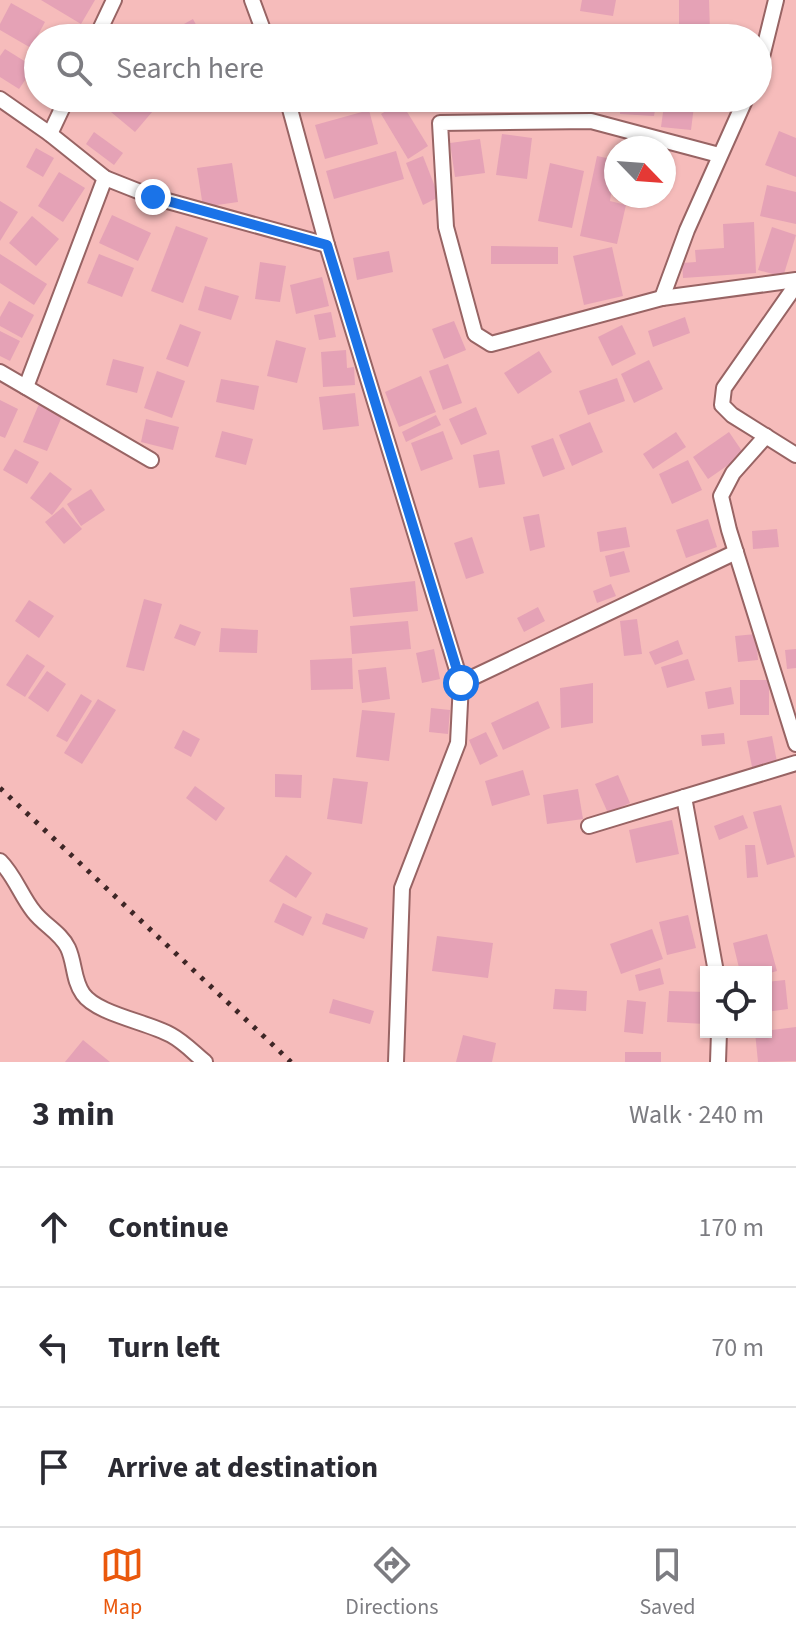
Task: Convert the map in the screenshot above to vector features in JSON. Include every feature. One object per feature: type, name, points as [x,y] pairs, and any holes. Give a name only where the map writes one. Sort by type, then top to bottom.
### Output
[{"type":"street","points":[[103,24],[114,0]]},
{"type":"street","points":[[252,0],[261,24]]},
{"type":"street","points":[[770,24],[776,0]]},
{"type":"street","points":[[0,99],[105,178],[181,206],[327,245]]},
{"type":"street","points":[[50,134],[60,112]]},
{"type":"street","points":[[291,112],[327,245],[461,683],[458,743],[402,888],[396,1062]]},
{"type":"street","points":[[662,298],[687,230],[739,112]]},
{"type":"street","points":[[719,155],[591,121],[440,123],[446,227],[475,334],[491,344],[513,341],[662,298],[796,283]]},
{"type":"street","points":[[26,387],[105,178]]},
{"type":"street","points":[[796,283],[724,388],[722,405],[732,415],[796,455]]},
{"type":"street","points":[[0,372],[151,460]]},
{"type":"street","points":[[766,436],[733,473],[721,496],[796,744]]},
{"type":"street","points":[[461,683],[736,552]]},
{"type":"street","points":[[589,826],[796,763]]},
{"type":"street","points":[[684,797],[715,966]]},
{"type":"street","points":[[0,861],[35,913],[67,944],[74,975],[84,996],[104,1010],[146,1023],[174,1036],[205,1062]]},
{"type":"street","points":[[718,1062],[719,1038]]},
{"type":"building","points":[[41,0],[95,0],[81,24]]},
{"type":"building","points":[[582,0],[616,0],[613,16],[580,11]]},
{"type":"building","points":[[679,0],[709,0],[710,24],[679,24]]},
{"type":"building","points":[[11,3],[45,22],[24,24],[24,44],[0,30]]},
{"type":"building","points":[[5,49],[24,61],[24,82],[19,89],[0,77],[0,56]]},
{"type":"building","points":[[111,112],[152,112],[135,132]]},
{"type":"building","points":[[370,112],[378,144],[325,159],[315,125]]},
{"type":"building","points":[[407,112],[428,146],[408,159],[381,114]]},
{"type":"building","points":[[620,112],[655,112],[654,116]]},
{"type":"building","points":[[663,112],[693,112],[691,130],[661,127]]},
{"type":"building","points":[[779,131],[796,138],[796,177],[765,165]]},
{"type":"building","points":[[94,132],[123,153],[114,165],[86,144]]},
{"type":"building","points":[[502,134],[532,138],[527,179],[496,175]]},
{"type":"building","points":[[480,139],[485,173],[455,177],[450,143]]},
{"type":"building","points":[[36,148],[54,158],[43,177],[26,167]]},
{"type":"building","points":[[396,151],[404,179],[334,199],[326,171]]},
{"type":"building","points":[[423,156],[439,197],[423,205],[406,163]]},
{"type":"building","points":[[597,156],[604,157],[604,208],[625,208],[617,244],[580,236]]},
{"type":"building","points":[[232,163],[238,202],[203,207],[197,168]]},
{"type":"building","points":[[550,163],[584,171],[572,228],[538,221]]},
{"type":"building","points":[[59,172],[85,188],[63,222],[38,206]]},
{"type":"building","points":[[767,185],[796,192],[796,224],[760,216]]},
{"type":"building","points":[[0,201],[18,212],[0,241]]},
{"type":"building","points":[[112,215],[151,233],[138,261],[99,243]]},
{"type":"building","points":[[32,216],[59,239],[36,266],[9,243]]},
{"type":"building","points":[[754,222],[756,273],[683,278],[682,263],[696,262],[695,250],[724,248],[723,224]]},
{"type":"building","points":[[176,226],[208,238],[183,303],[151,291]]},
{"type":"building","points":[[772,227],[796,235],[783,277],[758,270]]},
{"type":"building","points":[[491,246],[558,247],[558,264],[491,264]]},
{"type":"building","points":[[612,247],[623,296],[584,305],[573,256]]},
{"type":"building","points":[[389,251],[393,272],[357,280],[353,258]]},
{"type":"building","points":[[0,254],[47,284],[34,305],[0,283]]},
{"type":"building","points":[[99,254],[134,268],[122,297],[87,283]]},
{"type":"building","points":[[260,262],[286,266],[280,302],[255,299]]},
{"type":"building","points":[[322,277],[329,306],[296,314],[290,285]]},
{"type":"building","points":[[205,286],[239,296],[231,320],[198,310]]},
{"type":"building","points":[[9,301],[34,315],[22,338],[0,326],[0,317]]},
{"type":"building","points":[[331,312],[336,337],[319,340],[314,315]]},
{"type":"building","points":[[685,317],[690,333],[653,347],[648,331]]},
{"type":"building","points":[[454,321],[466,350],[444,359],[432,329]]},
{"type":"building","points":[[180,324],[201,332],[188,367],[166,359]]},
{"type":"building","points":[[622,325],[636,354],[612,366],[598,337]]},
{"type":"building","points":[[0,331],[20,341],[10,361],[0,356]]},
{"type":"building","points":[[276,340],[306,348],[297,383],[267,376]]},
{"type":"building","points":[[346,350],[347,368],[354,367],[355,385],[323,387],[321,352]]},
{"type":"building","points":[[539,351],[552,372],[518,394],[504,373]]},
{"type":"building","points":[[113,359],[144,367],[137,393],[106,385]]},
{"type":"building","points":[[649,360],[663,389],[634,403],[621,374]]},
{"type":"building","points":[[448,364],[462,403],[443,410],[429,371]]},
{"type":"building","points":[[157,371],[185,381],[172,418],[144,408]]},
{"type":"building","points":[[421,376],[436,412],[399,427],[385,392]]},
{"type":"building","points":[[617,378],[625,401],[588,415],[579,391]]},
{"type":"building","points":[[221,379],[259,386],[254,410],[216,402]]},
{"type":"building","points":[[355,393],[359,426],[323,430],[319,397]]},
{"type":"building","points":[[0,400],[18,409],[5,438],[0,436]]},
{"type":"building","points":[[39,404],[63,414],[47,451],[23,442]]},
{"type":"building","points":[[476,407],[487,434],[461,445],[449,419]]},
{"type":"building","points":[[436,415],[441,425],[406,442],[402,432]]},
{"type":"building","points":[[146,419],[179,427],[173,450],[141,442]]},
{"type":"building","points":[[590,422],[603,452],[572,466],[559,435]]},
{"type":"building","points":[[222,431],[253,439],[246,465],[215,457]]},
{"type":"building","points":[[443,431],[453,459],[421,471],[411,443]]},
{"type":"building","points":[[676,432],[686,447],[653,469],[643,454]]},
{"type":"building","points":[[729,432],[744,454],[708,479],[693,457]]},
{"type":"building","points":[[553,438],[565,469],[543,477],[531,446]]},
{"type":"building","points":[[15,449],[39,462],[27,484],[3,470]]},
{"type":"building","points":[[499,450],[505,484],[479,488],[473,455]]},
{"type":"building","points":[[688,460],[702,490],[672,504],[659,474]]},
{"type":"building","points":[[50,472],[72,489],[52,515],[30,498]]},
{"type":"building","points":[[91,489],[105,510],[81,526],[67,504]]},
{"type":"building","points":[[63,507],[82,529],[64,544],[45,522]]},
{"type":"building","points":[[539,514],[545,547],[530,551],[523,517]]},
{"type":"building","points":[[708,519],[717,547],[686,558],[676,530]]},
{"type":"building","points":[[626,527],[630,547],[600,552],[597,532]]},
{"type":"building","points":[[777,529],[779,547],[753,549],[752,531]]},
{"type":"building","points":[[472,537],[484,573],[466,579],[454,543]]},
{"type":"building","points":[[624,551],[630,572],[610,577],[605,556]]},
{"type":"building","points":[[415,581],[418,611],[353,617],[350,588]]},
{"type":"building","points":[[611,584],[616,596],[597,603],[593,591]]},
{"type":"building","points":[[144,599],[162,604],[144,671],[126,667]]},
{"type":"building","points":[[29,600],[54,616],[39,638],[15,621]]},
{"type":"building","points":[[538,607],[545,621],[524,632],[517,618]]},
{"type":"building","points":[[637,619],[642,654],[624,656],[620,621]]},
{"type":"building","points":[[408,621],[411,649],[352,654],[350,626]]},
{"type":"building","points":[[180,624],[201,632],[195,646],[174,638]]},
{"type":"building","points":[[221,628],[258,630],[257,653],[219,652]]},
{"type":"building","points":[[756,634],[758,660],[738,662],[735,636]]},
{"type":"building","points":[[678,640],[683,654],[655,665],[649,652]]},
{"type":"building","points":[[434,649],[440,679],[422,683],[416,653]]},
{"type":"building","points":[[796,649],[796,668],[787,669],[785,650]]},
{"type":"building","points":[[27,654],[45,666],[25,697],[6,685]]},
{"type":"building","points":[[352,658],[353,689],[311,690],[310,660]]},
{"type":"building","points":[[688,659],[695,680],[667,688],[661,667]]},
{"type":"building","points":[[386,667],[390,699],[362,703],[358,670]]},
{"type":"building","points":[[47,671],[66,684],[48,712],[28,698]]},
{"type":"building","points":[[740,680],[769,680],[769,715],[740,715]]},
{"type":"building","points":[[593,683],[593,723],[561,728],[560,688]]},
{"type":"building","points":[[731,687],[734,704],[708,709],[705,692]]},
{"type":"building","points":[[81,694],[92,701],[67,742],[56,736]]},
{"type":"building","points":[[98,699],[116,710],[82,764],[64,753]]},
{"type":"building","points":[[538,701],[550,728],[503,750],[491,723]]},
{"type":"building","points":[[431,708],[450,710],[448,734],[429,732]]},
{"type":"building","points":[[362,710],[395,713],[389,761],[356,757]]},
{"type":"building","points":[[183,730],[200,739],[191,757],[174,748]]},
{"type":"building","points":[[486,732],[498,756],[480,765],[469,740]]},
{"type":"building","points":[[724,733],[725,744],[702,746],[701,735]]},
{"type":"building","points":[[772,736],[777,762],[752,767],[747,741]]},
{"type":"building","points":[[523,770],[530,795],[492,806],[485,781]]},
{"type":"building","points":[[275,774],[302,775],[301,798],[275,797]]},
{"type":"building","points":[[618,775],[630,803],[608,813],[595,784]]},
{"type":"building","points":[[333,778],[368,782],[362,824],[327,819]]},
{"type":"building","points":[[195,786],[225,808],[216,821],[186,798]]},
{"type":"building","points":[[578,789],[583,819],[547,824],[543,795]]},
{"type":"building","points":[[781,805],[795,857],[767,865],[753,812]]},
{"type":"building","points":[[743,815],[748,828],[719,840],[714,826]]},
{"type":"building","points":[[672,820],[679,854],[636,863],[629,830]]},
{"type":"building","points":[[745,845],[755,845],[758,877],[747,878]]},
{"type":"building","points":[[286,855],[312,873],[296,898],[269,881]]},
{"type":"building","points":[[283,903],[312,917],[303,936],[274,922]]},
{"type":"building","points":[[326,913],[368,928],[364,939],[322,924]]},
{"type":"building","points":[[688,915],[696,948],[667,955],[659,922]]},
{"type":"building","points":[[652,929],[663,959],[621,974],[610,944]]},
{"type":"building","points":[[767,934],[777,971],[772,972],[772,966],[739,966],[733,943]]},
{"type":"building","points":[[437,936],[493,943],[488,978],[432,971]]},
{"type":"building","points":[[660,968],[664,984],[639,991],[635,975]]},
{"type":"building","points":[[785,980],[788,1009],[772,1011],[772,981]]},
{"type":"building","points":[[555,989],[587,991],[586,1011],[553,1009]]},
{"type":"building","points":[[669,991],[700,992],[700,1024],[667,1022]]},
{"type":"building","points":[[333,999],[374,1011],[370,1024],[329,1013]]},
{"type":"building","points":[[627,1000],[646,1002],[643,1034],[624,1032]]},
{"type":"building","points":[[796,1027],[796,1061],[758,1062],[756,1038],[772,1038],[772,1030]]},
{"type":"building","points":[[463,1035],[496,1043],[492,1062],[456,1062]]},
{"type":"building","points":[[83,1040],[110,1062],[65,1062]]},
{"type":"building","points":[[625,1052],[661,1052],[661,1062],[625,1062]]},
{"type":"railway","points":[[0,788],[291,1062]]},
{"type":"route","points":[[153,197],[223,219],[327,245],[461,683]]}]
